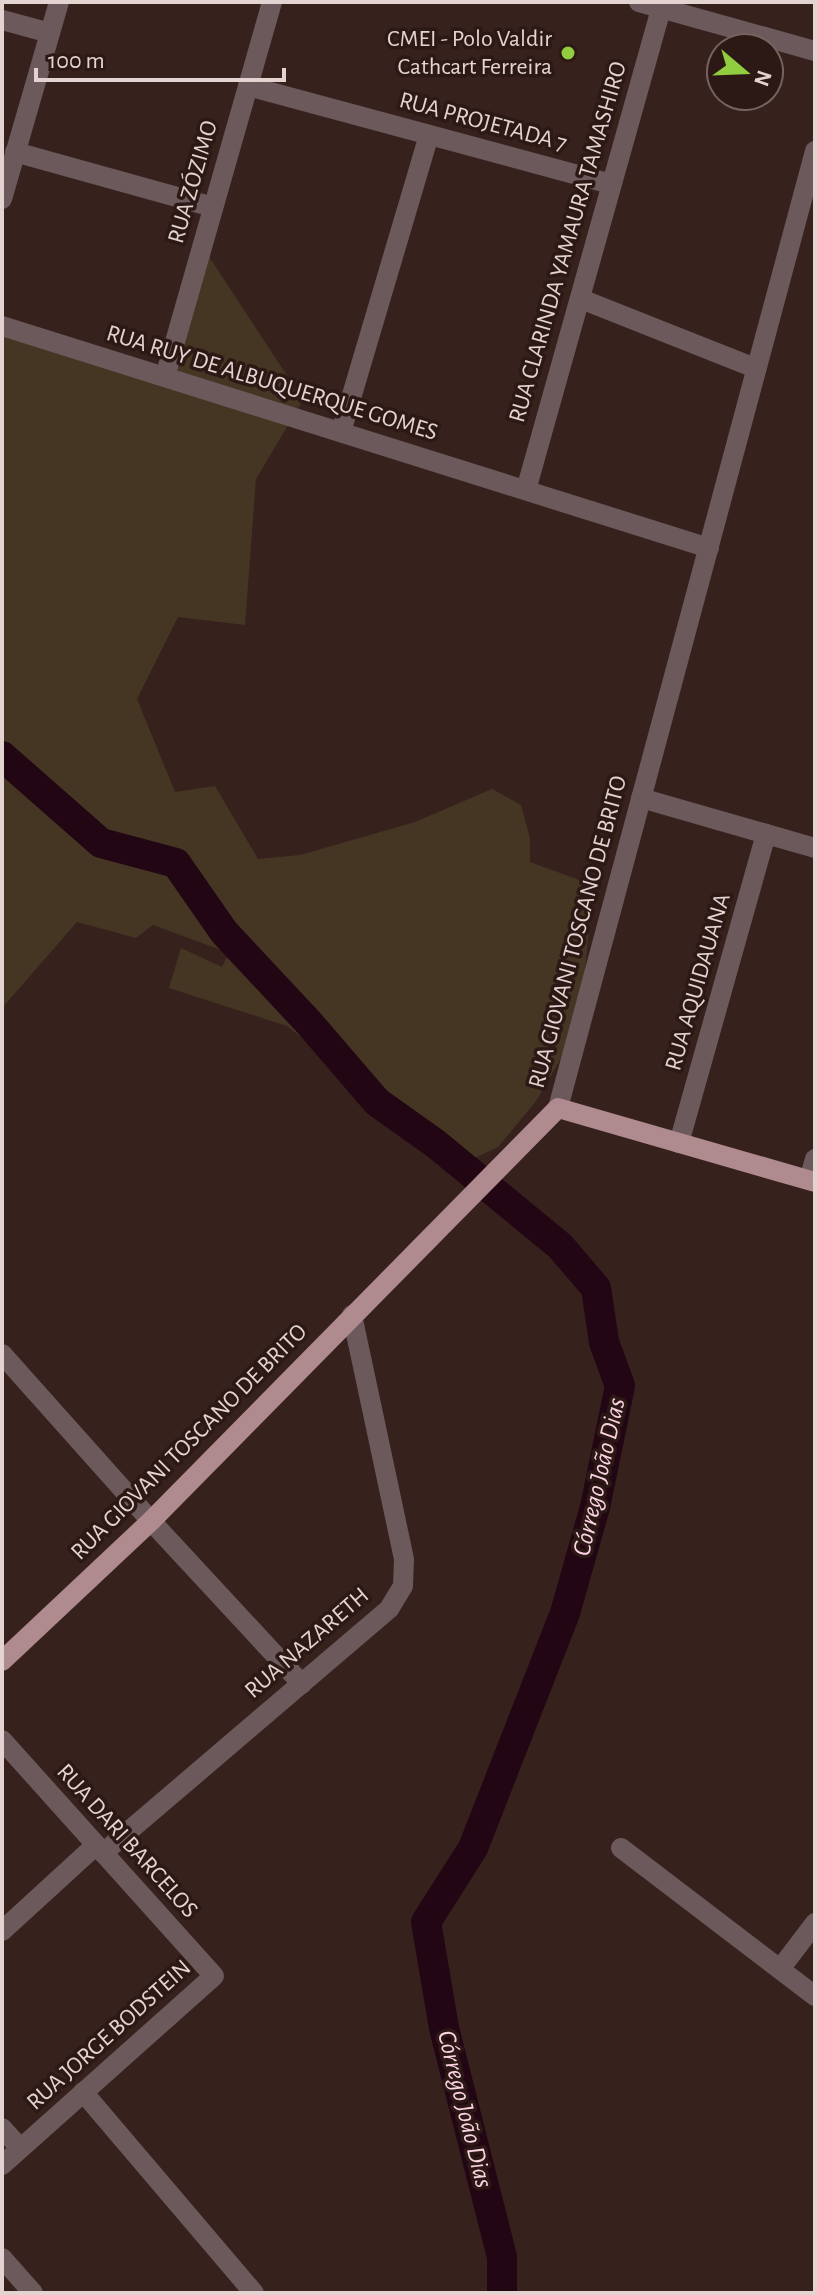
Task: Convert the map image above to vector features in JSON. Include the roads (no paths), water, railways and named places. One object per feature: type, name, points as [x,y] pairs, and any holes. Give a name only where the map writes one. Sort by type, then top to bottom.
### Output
[{"type":"main road","points":[[558,1108],[812,1181]]},
{"type":"main road","name":"RUA GIOVANI TOSCANO DE BRITO","points":[[2,1661],[151,1521],[558,1108]]},
{"type":"street","points":[[2,199],[59,2]]},
{"type":"street","name":"RUA ZÓZIMO","points":[[165,377],[272,2]]},
{"type":"street","points":[[639,2],[815,51]]},
{"type":"street","name":"RUA CLARINDA YAMAURA TAMASHIRO","points":[[526,490],[661,9]]},
{"type":"street","points":[[2,20],[50,33]]},
{"type":"street","name":"RUA PROJETADA 7","points":[[248,86],[611,184]]},
{"type":"street","points":[[341,432],[429,135]]},
{"type":"street","name":"RUA GIOVANI TOSCANO DE BRITO","points":[[558,1108],[815,151]]},
{"type":"street","points":[[15,152],[213,207]]},
{"type":"street","points":[[581,299],[755,368]]},
{"type":"street","name":"RUA RUY DE ALBUQUERQUE GOMES","points":[[2,326],[709,548]]},
{"type":"street","points":[[641,798],[815,848]]},
{"type":"street","name":"RUA AQUIDAUANA","points":[[679,1143],[766,834]]},
{"type":"street","points":[[812,1181],[815,1159]]},
{"type":"street","name":"RUA NAZARETH","points":[[2,1931],[302,1684],[389,1609],[403,1586],[404,1559],[352,1315]]},
{"type":"street","points":[[2,1354],[302,1684]]},
{"type":"street","name":"RUA DARI BARCELOS","points":[[2,1740],[214,1976]]},
{"type":"street","points":[[621,1848],[815,1996]]},
{"type":"street","points":[[780,1969],[815,1923]]},
{"type":"street","name":"RUA JORGE BODSTEIN","points":[[2,2165],[214,1976]]},
{"type":"street","points":[[83,2092],[254,2293]]},
{"type":"street","points":[[2,2128],[20,2148]]},
{"type":"street","points":[[2,2258],[33,2293]]},
{"type":"waterway","name":"Córrego João Dias","points":[[2,756],[101,843],[176,863],[224,932],[377,1102],[436,1144],[560,1246],[596,1288],[604,1342],[620,1386],[595,1507],[565,1613],[473,1848],[426,1922],[444,2028],[502,2257],[502,2293]]},
{"type":"place","name":"CMEI - Polo Valdir Cathcart Ferreira","points":[[568,53]]}]
